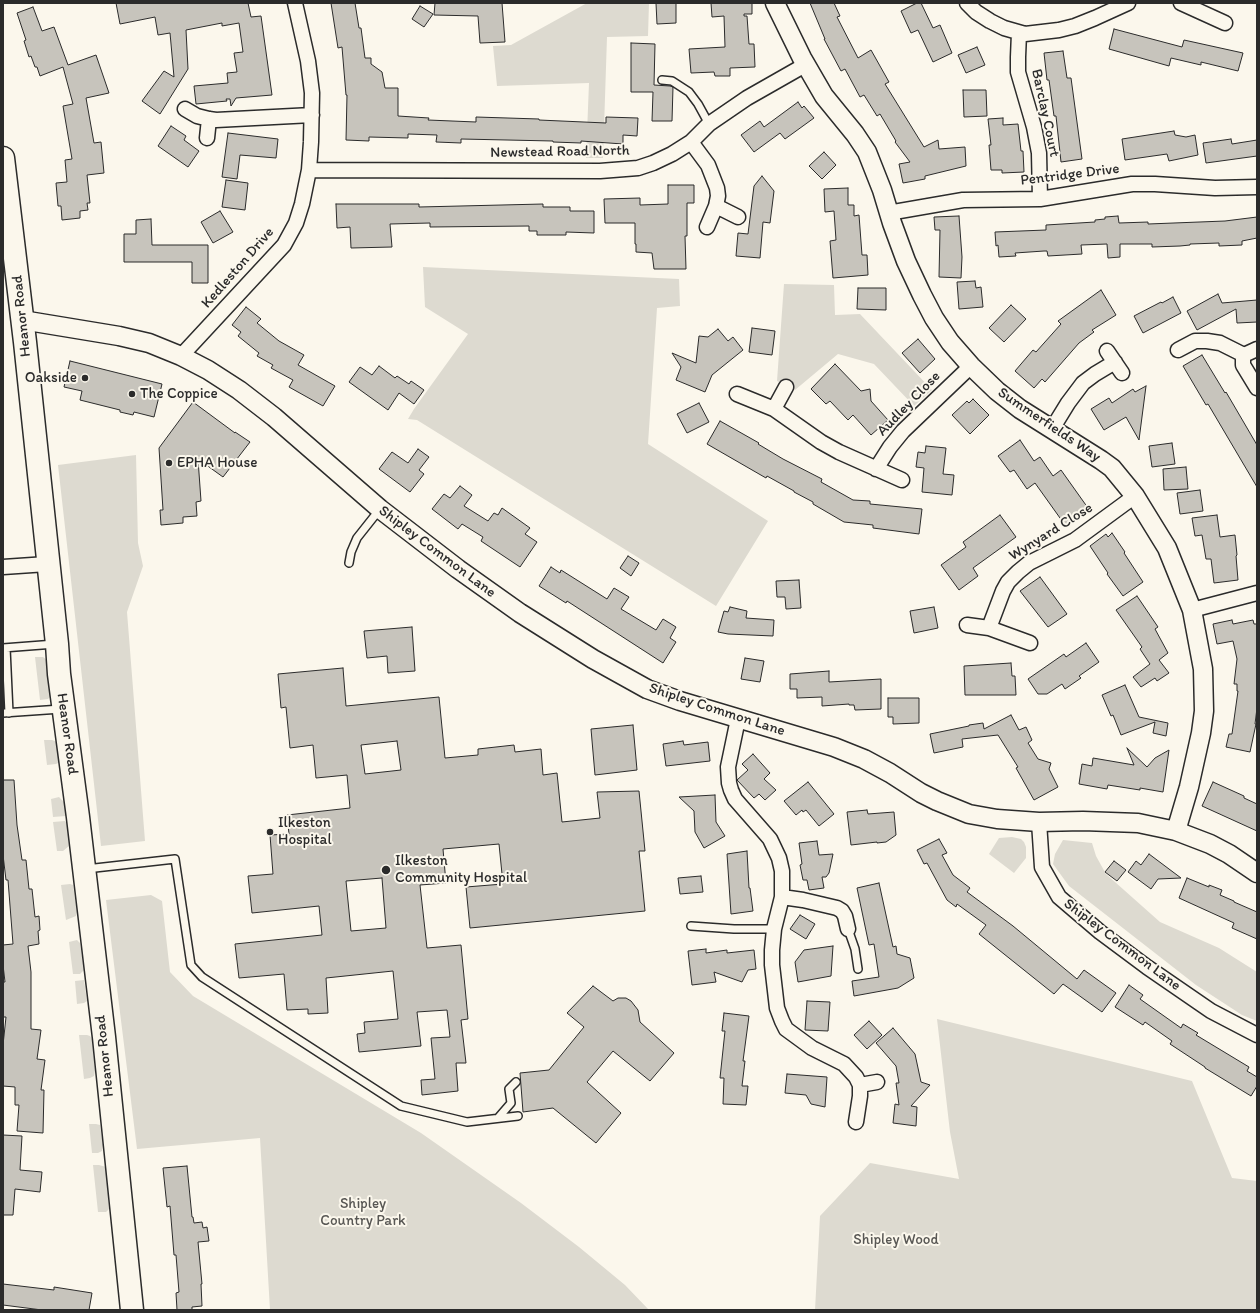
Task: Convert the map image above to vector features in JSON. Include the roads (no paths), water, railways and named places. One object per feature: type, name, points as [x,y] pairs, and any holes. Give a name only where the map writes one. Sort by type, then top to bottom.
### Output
[{"type":"main road","name":"Heanor Road","points":[[3,158],[22,320],[63,709],[78,817],[104,1037],[132,1310]]},
{"type":"street","name":"Kedleston Drive","points":[[181,356],[284,245],[296,223],[302,204],[309,170],[312,115],[308,61],[295,3]]},
{"type":"street","name":"Summerfields Way","points":[[775,3],[805,65],[824,96],[855,134],[867,152],[882,190],[888,212],[906,261],[931,312],[950,342],[971,366],[997,391],[1020,408],[1112,468],[1135,496],[1167,548],[1192,610],[1203,669],[1204,711],[1201,733],[1176,831]]},
{"type":"street","points":[[967,3],[976,12],[1004,28],[1019,32],[1035,33],[1059,30],[1074,26],[1128,3]]},
{"type":"street","points":[[1181,3],[1224,23]]},
{"type":"street","name":"Barclay Court","points":[[1019,32],[1018,72],[1034,127],[1039,153],[1040,200]]},
{"type":"street","name":"Newstead Road North","points":[[309,170],[600,171],[638,168],[672,154],[691,142],[709,124],[747,98],[805,65]]},
{"type":"street","points":[[185,109],[197,116],[209,119],[227,120],[312,115]]},
{"type":"street","points":[[206,138],[209,119]]},
{"type":"street","points":[[691,142],[702,156],[713,177],[718,196],[716,206],[707,227]]},
{"type":"street","name":"Pentridge Drive","points":[[888,212],[962,200],[1040,200],[1132,184],[1215,188],[1257,187]]},
{"type":"street","points":[[716,206],[738,217]]},
{"type":"street","name":"Shipley Common Lane","points":[[22,320],[119,336],[149,343],[181,356],[239,390],[274,417],[380,509],[458,569],[520,613],[593,659],[647,689],[738,719],[834,747],[864,759],[890,773],[926,796],[969,814],[997,819],[1039,822],[1042,868],[1059,897],[1100,932],[1147,967],[1211,1011],[1257,1035]]},
{"type":"street","points":[[1178,350],[1195,342],[1206,341],[1220,343],[1244,355]]},
{"type":"street","points":[[1244,355],[1257,349]]},
{"type":"street","points":[[1244,355],[1243,365],[1257,388]]},
{"type":"street","points":[[1052,429],[1068,403],[1083,383],[1115,362]]},
{"type":"street","name":"Audley Close","points":[[876,469],[890,447],[903,431],[971,366]]},
{"type":"street","points":[[774,409],[786,388]]},
{"type":"street","points":[[737,394],[774,409],[820,442],[902,480]]},
{"type":"street","name":"Wynyard Close","points":[[989,628],[1003,591],[1008,582],[1018,572],[1029,563],[1074,540],[1135,496]]},
{"type":"street","points":[[3,567],[48,564]]},
{"type":"street","points":[[1192,610],[1257,592]]},
{"type":"street","points":[[967,625],[989,628],[1030,643]]},
{"type":"street","points":[[738,719],[728,767],[729,783],[735,799],[764,832],[775,848],[782,871],[782,897],[774,928],[772,965],[777,1008],[786,1029],[812,1048],[844,1064],[856,1077],[860,1085],[856,1122]]},
{"type":"street","points":[[1039,822],[1083,821],[1138,823],[1176,831],[1210,844],[1257,874]]},
{"type":"street","points":[[782,897],[837,908],[842,911],[845,916],[848,929]]},
{"type":"street","points":[[860,1085],[877,1082]]},
{"type":"lane","points":[[662,80],[672,81],[689,92],[698,104],[709,124]]},
{"type":"lane","points":[[349,562],[351,552],[357,538],[380,509]]},
{"type":"lane","points":[[57,644],[5,648],[6,713],[63,709]]},
{"type":"lane","points":[[84,869],[175,859],[192,965],[202,977],[401,1106],[467,1122],[518,1116]]},
{"type":"lane","points":[[691,926],[734,929],[774,928]]},
{"type":"lane","points":[[848,929],[855,949],[858,969]]},
{"type":"lane","points":[[498,1118],[511,1103],[509,1089],[516,1082]]},
{"type":"place","name":"Oakside","points":[[85,378]]},
{"type":"place","name":"The Coppice","points":[[132,394]]},
{"type":"place","name":"EPHA House","points":[[169,463]]},
{"type":"place","name":"Ilkeston Hospital","points":[[270,832]]},
{"type":"place","name":"Ilkeston Community Hospital","points":[[386,870]]},
{"type":"park label","name":"Shipley Country Park","points":[[363,1212]]},
{"type":"park label","name":"Shipley Wood","points":[[896,1240]]}]
